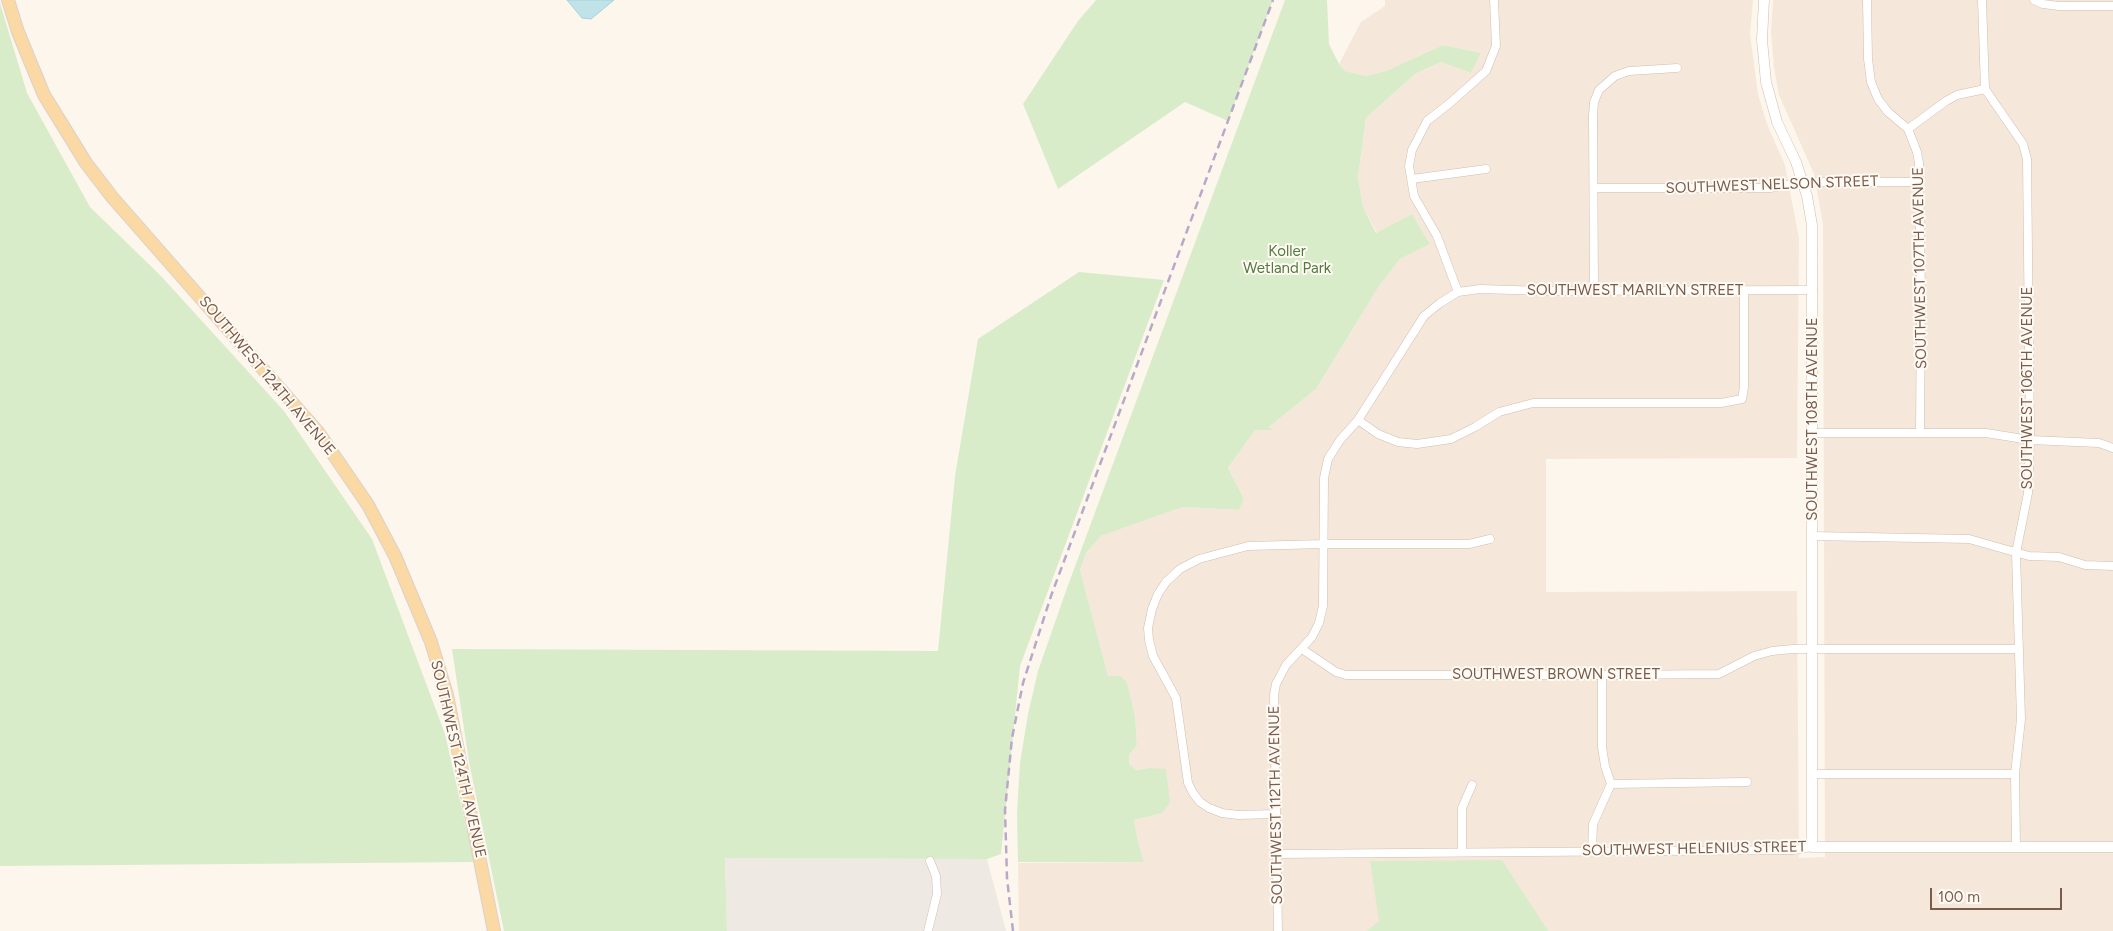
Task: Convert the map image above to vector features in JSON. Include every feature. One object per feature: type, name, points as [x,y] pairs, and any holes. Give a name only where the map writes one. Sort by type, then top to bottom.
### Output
[{"type":"main road","name":"SOUTHWEST 124TH AVENUE","points":[[8,0],[18,32],[44,96],[86,163],[112,197],[318,432],[352,479],[391,547],[412,592],[431,642],[447,695],[494,931]]},
{"type":"street","points":[[1458,292],[1437,236],[1414,196],[1409,166],[1412,150],[1427,121],[1486,71],[1496,46],[1494,0]]},
{"type":"street","name":"SOUTHWEST 108TH AVENUE","points":[[1764,0],[1762,40],[1766,82],[1777,122],[1803,182],[1810,205],[1812,225],[1812,847]]},
{"type":"street","name":"SOUTHWEST 107TH AVENUE","points":[[1867,0],[1868,59],[1871,82],[1878,99],[1888,112],[1908,129],[1917,152],[1920,182],[1922,297],[1920,433]]},
{"type":"street","points":[[1908,129],[1946,101],[1957,96],[1985,89],[1982,0]]},
{"type":"street","points":[[2034,0],[2043,4],[2059,6],[2113,6]]},
{"type":"street","points":[[1594,291],[1594,102],[1599,90],[1610,79],[1629,71],[1677,68]]},
{"type":"street","name":"SOUTHWEST 106TH AVENUE","points":[[1985,89],[2024,144],[2027,159],[2030,440],[2028,493],[2016,553],[2021,719],[2015,774],[2016,846]]},
{"type":"street","points":[[1412,179],[1486,169]]},
{"type":"street","name":"SOUTHWEST NELSON STREET","points":[[1594,188],[1770,188],[1803,182],[1920,182]]},
{"type":"street","name":"SOUTHWEST MARILYN STREET","points":[[1458,292],[1480,289],[1594,291],[1813,290]]},
{"type":"street","points":[[1358,420],[1378,434],[1391,439],[1417,444],[1451,439],[1469,431],[1500,412],[1532,403],[1721,403],[1742,399],[1744,387],[1744,291]]},
{"type":"street","name":"SOUTHWEST 112TH AVENUE","points":[[1278,931],[1279,894],[1275,854],[1274,695],[1276,684],[1286,665],[1302,649],[1315,630],[1324,606],[1324,478],[1328,459],[1340,440],[1358,420],[1424,316],[1440,302],[1458,292]]},
{"type":"street","points":[[1813,433],[1986,433],[2030,440],[2099,443],[2113,448]]},
{"type":"street","points":[[1812,536],[1969,539],[2029,556],[2059,557],[2085,565],[2113,566]]},
{"type":"street","points":[[1275,814],[1238,816],[1222,813],[1209,808],[1193,793],[1188,783],[1184,767],[1176,698],[1153,656],[1148,640],[1148,628],[1154,603],[1166,582],[1180,569],[1199,560],[1248,546],[1469,544],[1490,539]]},
{"type":"street","name":"SOUTHWEST BROWN STREET","points":[[1302,649],[1336,672],[1346,675],[1602,675],[1719,674],[1754,656],[1772,651],[2018,649]]},
{"type":"street","points":[[1592,852],[1593,824],[1611,784],[1605,766],[1602,747],[1602,675]]},
{"type":"street","points":[[1812,774],[2015,774]]},
{"type":"street","points":[[1611,784],[1748,782]]},
{"type":"street","points":[[1462,852],[1462,808],[1472,785]]},
{"type":"street","name":"SOUTHWEST HELENIUS STREET","points":[[1275,854],[1793,850],[1812,847],[2113,847]]},
{"type":"street","points":[[928,931],[937,894],[936,876],[930,861]]},
{"type":"shaded area","points":[[1385,0],[1753,0],[1750,34],[1758,94],[1767,124],[1785,165],[1799,238],[1797,458],[1546,459],[1546,592],[1797,591],[1799,858],[1825,857],[1823,224],[1814,174],[1779,95],[1774,68],[1771,32],[1773,0],[2113,0],[2113,931],[1019,931],[1018,863],[1144,862],[1134,820],[1162,813],[1149,768],[1135,770],[1129,764],[1129,755],[1137,745],[1135,716],[1130,697],[1121,676],[1108,677],[1080,570],[1086,553],[1101,536],[1183,507],[1239,510],[1244,499],[1228,468],[1255,430],[1273,429],[1268,428],[1316,389],[1379,286],[1400,259],[1430,244],[1412,214],[1377,233],[1363,207],[1358,177],[1366,118],[1415,74],[1441,62],[1471,73],[1481,53],[1443,45],[1386,71],[1366,76],[1345,71],[1339,64],[1361,22],[1385,6]]},
{"type":"shaded area","points":[[725,858],[987,859],[1006,931],[727,931]]},
{"type":"green space","points":[[1096,0],[1273,0],[1228,121],[1185,102],[1058,189],[1023,104],[1078,21]]},
{"type":"green space","name":"Koller Wetland Park","points":[[1285,0],[1327,0],[1329,44],[1339,64],[1345,71],[1366,76],[1386,71],[1443,45],[1481,53],[1471,73],[1441,62],[1415,74],[1366,118],[1358,177],[1363,207],[1376,233],[1412,214],[1430,244],[1400,259],[1379,286],[1316,389],[1269,427],[1274,430],[1255,430],[1228,468],[1244,499],[1239,510],[1183,507],[1101,536],[1086,553],[1080,570],[1108,676],[1121,676],[1127,683],[1135,716],[1137,745],[1129,755],[1129,764],[1136,770],[1149,768],[1166,769],[1170,802],[1162,813],[1134,820],[1144,862],[1018,862],[1017,813],[1020,763],[1028,714],[1038,671]]},
{"type":"green space","points":[[0,3],[27,93],[90,207],[160,275],[284,411],[372,539],[445,734],[474,862],[0,866]]},
{"type":"green space","points":[[1079,272],[1164,280],[1020,666],[1001,854],[987,859],[725,858],[727,931],[504,931],[469,762],[452,649],[938,651],[955,476],[978,339]]},
{"type":"green space","points":[[1502,860],[1548,931],[1367,931],[1379,921],[1370,861]]},
{"type":"water","points":[[567,0],[614,0],[591,19],[582,18]]},
{"type":"railway","points":[[1013,931],[1007,878],[1005,810],[1012,738],[1023,683],[1051,596],[1273,0]]}]
